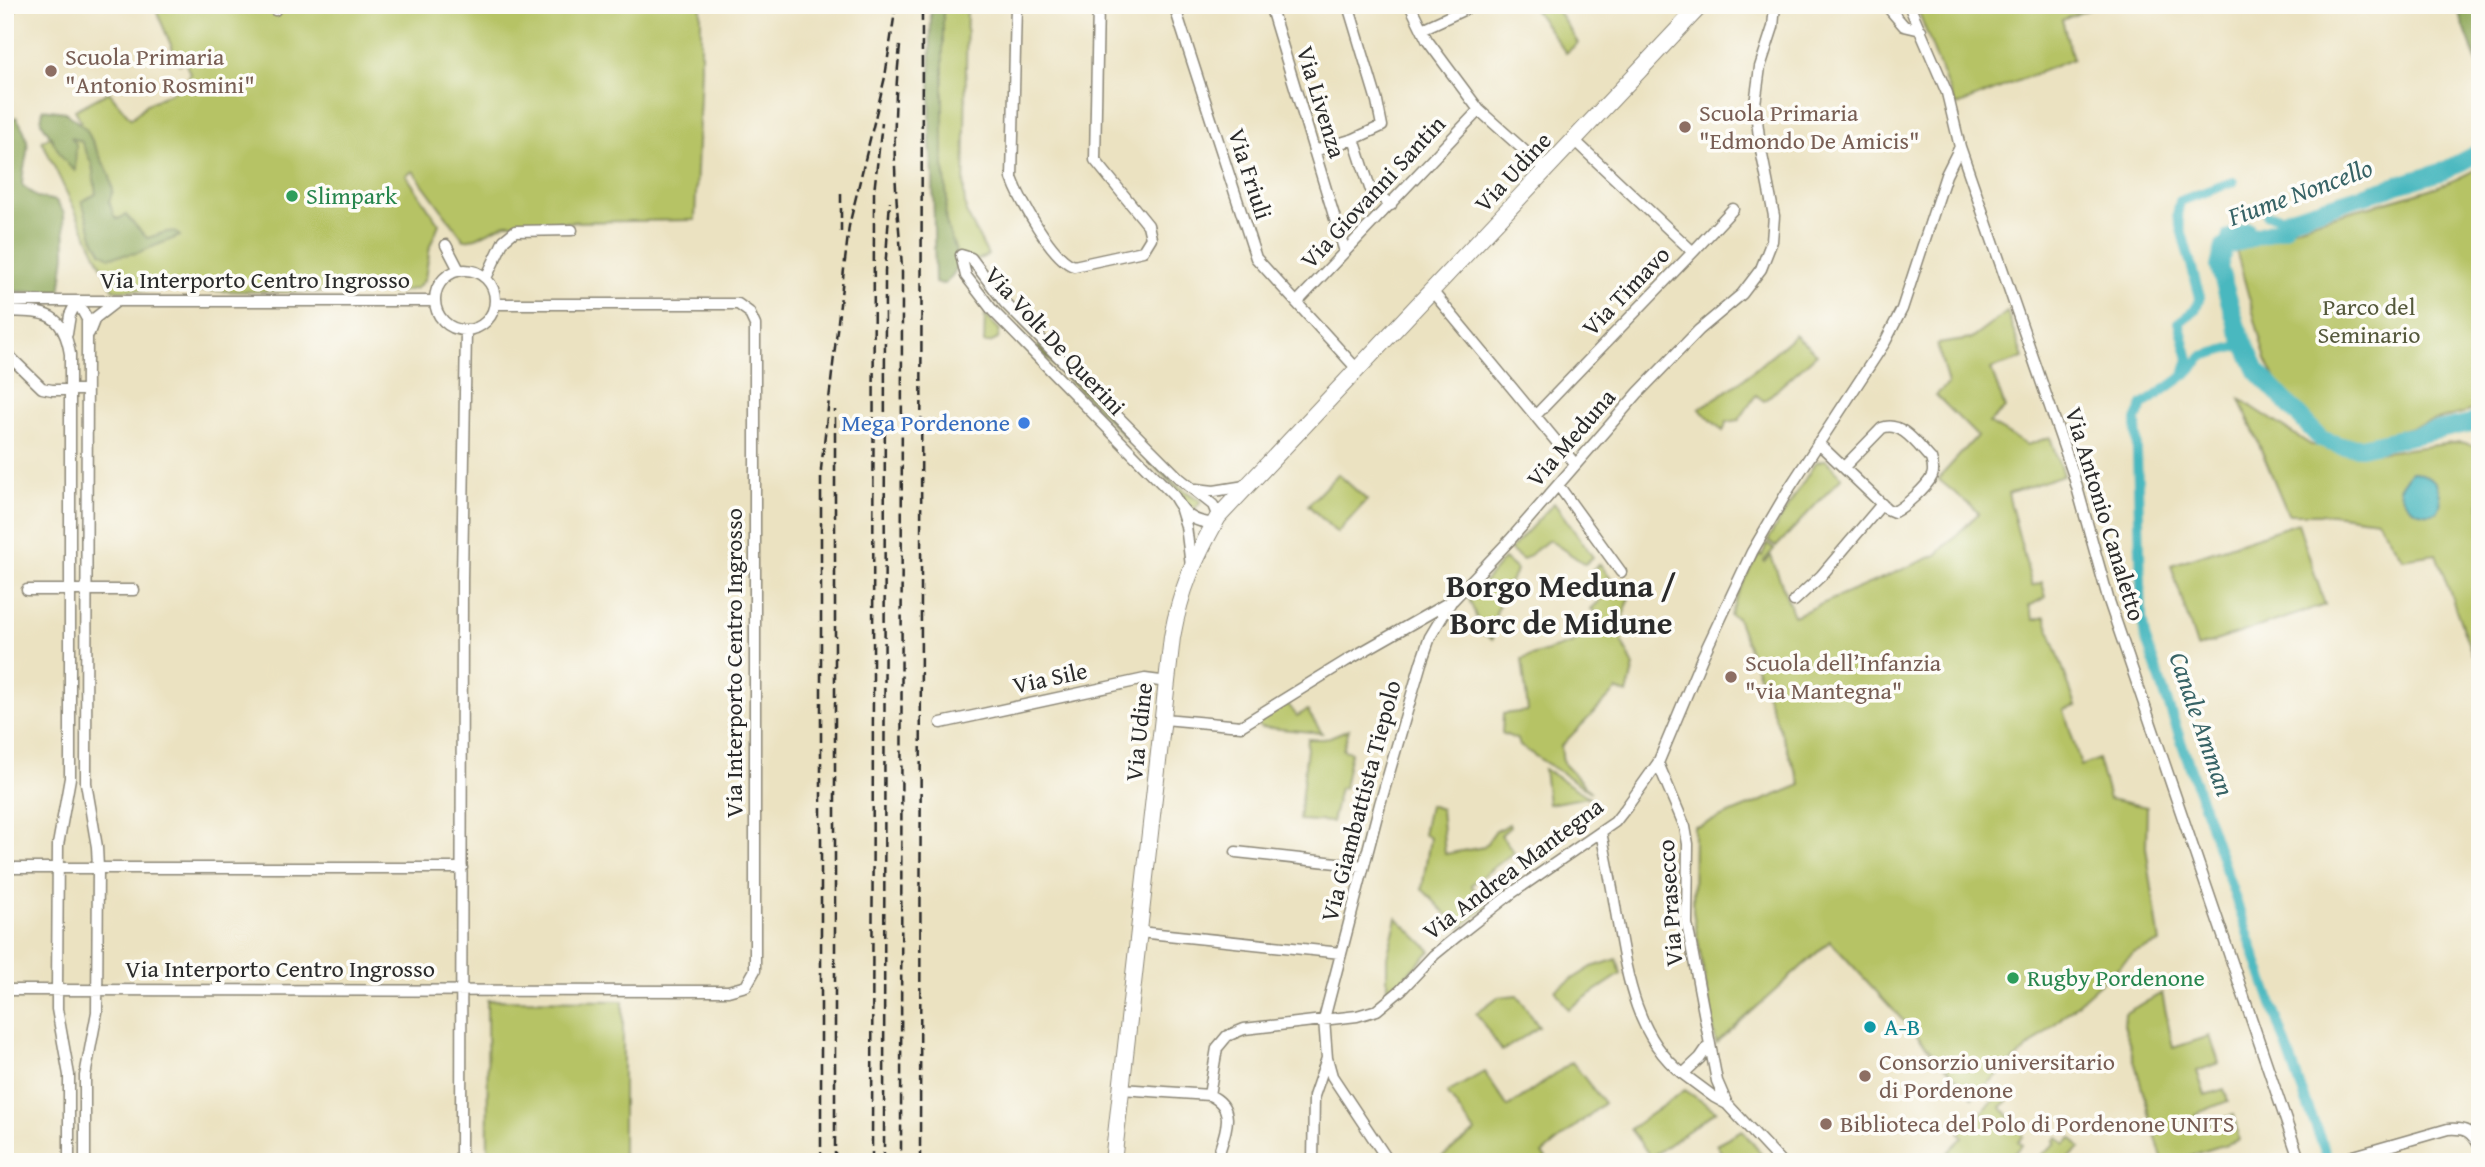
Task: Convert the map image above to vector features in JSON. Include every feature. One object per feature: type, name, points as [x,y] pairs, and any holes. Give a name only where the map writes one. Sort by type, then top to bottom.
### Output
[{"type":"main road","name":"Via Udine","points":[[1113,1162],[1172,637],[1178,603],[1191,566],[1216,520],[1701,5]]},
{"type":"street","points":[[5,9],[15,5]]},
{"type":"street","points":[[1016,5],[1012,178],[1018,196],[1038,228],[1064,261],[1074,267],[1143,251],[1151,238],[1148,225],[1095,160],[1098,5]]},
{"type":"street","name":"Via Friuli","points":[[1174,5],[1256,258],[1357,369]]},
{"type":"street","name":"Via Livenza","points":[[1270,5],[1345,252]]},
{"type":"street","points":[[1314,150],[1354,139],[1382,126],[1348,5]]},
{"type":"street","points":[[1410,5],[1442,62],[1479,110],[1546,170]]},
{"type":"street","points":[[1422,29],[1474,5]]},
{"type":"street","name":"Via Meduna","points":[[1164,719],[1241,726],[1346,661],[1453,600],[1699,330],[1742,294],[1767,257],[1772,241],[1774,216],[1755,104],[1760,67],[1773,27],[1775,5]]},
{"type":"street","points":[[1886,5],[1904,26],[1921,30]]},
{"type":"street","name":"Via Antonio Canaletto","points":[[1909,5],[1947,93],[1961,147],[2073,473],[2108,598],[2296,1159]]},
{"type":"street","name":"Via Giovanni Santin","points":[[1299,303],[1479,110]]},
{"type":"street","points":[[1354,139],[1370,188],[1391,205]]},
{"type":"street","name":"Via Timavo","points":[[1535,416],[1693,252],[1574,140]]},
{"type":"street","name":"Via Andrea Mantegna","points":[[1209,1095],[1217,1048],[1227,1036],[1244,1029],[1357,1016],[1377,1010],[1401,990],[1434,955],[1511,893],[1615,822],[1658,763],[1702,658],[1752,552],[1818,443],[1885,342],[1902,309],[1946,175],[1961,147]]},
{"type":"street","points":[[1693,252],[1733,209]]},
{"type":"street","points":[[486,278],[504,240],[515,231],[572,230]]},
{"type":"street","points":[[446,245],[459,270],[469,270],[486,278],[492,286],[495,304],[492,315],[486,322],[466,331]]},
{"type":"street","name":"Via Volt De Querini","points":[[961,255],[971,258],[1004,303],[1037,337],[1187,486],[1213,505],[1216,520],[1195,520],[1185,514],[1174,496],[993,311],[966,276],[961,255]]},
{"type":"street","name":"Via Interporto Centro Ingrosso","points":[[459,270],[442,281],[434,301],[441,319],[449,326],[466,331],[461,1162]]},
{"type":"street","points":[[1432,291],[1575,464]]},
{"type":"street","name":"Via Interporto Centro Ingrosso","points":[[5,301],[434,301]]},
{"type":"street","points":[[69,1162],[69,1075],[57,1009],[57,868],[58,845],[70,778],[70,354],[67,334],[70,315],[77,301]]},
{"type":"street","name":"Via Interporto Centro Ingrosso","points":[[77,301],[87,319],[86,783],[98,867],[98,990],[97,1012],[85,1076],[85,1162]]},
{"type":"street","points":[[87,339],[95,318],[117,301]]},
{"type":"street","name":"Via Interporto Centro Ingrosso","points":[[5,990],[728,991],[746,986],[755,970],[755,325],[748,312],[738,304],[495,304]]},
{"type":"street","points":[[5,311],[50,315],[67,334]]},
{"type":"street","points":[[1027,346],[1037,337]]},
{"type":"street","points":[[5,352],[42,388],[86,390]]},
{"type":"street","points":[[1818,443],[1882,504],[1894,512],[1903,507],[1932,477],[1933,466],[1931,459],[1894,426],[1882,428],[1844,467]]},
{"type":"street","points":[[1187,486],[1214,491],[1248,485]]},
{"type":"street","points":[[1558,485],[1621,572]]},
{"type":"street","name":"Via Volt De Querini","points":[[1179,504],[1186,527],[1191,566]]},
{"type":"street","points":[[1794,601],[1821,576],[1882,504]]},
{"type":"street","points":[[27,590],[134,590]]},
{"type":"street","name":"Via Giambattista Tiepolo","points":[[1327,1058],[1324,1019],[1364,866],[1421,663],[1430,637],[1453,600]]},
{"type":"street","name":"Via Sile","points":[[941,723],[1145,679],[1168,681]]},
{"type":"street","name":"Via Prasecco","points":[[1658,763],[1685,827],[1688,844],[1687,924],[1709,1045],[1717,1081],[1727,1104]]},
{"type":"street","name":"Via Prasecco","points":[[1601,832],[1628,981],[1652,1038],[1668,1062],[1727,1104],[1781,1162]]},
{"type":"street","points":[[1236,852],[1364,866]]},
{"type":"street","points":[[5,868],[462,868]]},
{"type":"street","points":[[1139,932],[1341,953]]},
{"type":"street","points":[[1683,1074],[1709,1045]]},
{"type":"street","points":[[1313,1162],[1314,1096],[1327,1058]]},
{"type":"street","points":[[1327,1058],[1332,1076],[1389,1162]]},
{"type":"street","points":[[1121,1088],[1209,1095],[1218,1099],[1226,1106],[1227,1119],[1216,1162]]},
{"type":"street","points":[[2335,1161],[2448,1129],[2463,1128],[2473,1133],[2480,1147]]},
{"type":"street","points":[[2296,1159],[2312,1162]]},
{"type":"green space","points":[[154,5],[701,5],[695,220],[506,223],[476,238],[464,240],[413,171],[406,175],[439,224],[430,246],[425,279],[417,288],[396,293],[113,290],[42,141],[81,121],[75,110],[109,92],[131,119],[147,104],[187,85],[190,73],[185,62],[179,64]]},
{"type":"green space","points":[[931,5],[943,5],[945,212],[957,255],[954,273],[945,284],[935,283],[930,144]]},
{"type":"green space","points":[[943,5],[967,5],[964,194],[966,212],[988,255],[956,270],[956,260],[945,219],[947,201],[943,153]]},
{"type":"green space","points":[[1531,5],[1554,5],[1578,43],[1566,53]]},
{"type":"green space","points":[[1916,5],[2099,5],[2062,20],[2073,59],[1955,106]]},
{"type":"green space","points":[[2456,5],[2480,5],[2480,70],[2457,8]]},
{"type":"green space","points":[[43,109],[65,112],[86,129],[110,176],[113,191],[109,201],[114,216],[118,219],[126,215],[147,238],[169,232],[180,236],[137,253],[110,257],[101,252],[93,237],[82,201],[96,194],[92,164],[81,141],[72,138],[76,144],[75,171],[69,166],[41,122]]},
{"type":"green space","points":[[16,117],[27,144],[22,185],[37,197],[56,201],[64,213],[65,255],[60,293],[5,291],[5,123]]},
{"type":"green space","name":"Parco del Seminario","points":[[2480,166],[2480,408],[2365,440],[2346,442],[2328,436],[2307,418],[2277,382],[2266,360],[2236,250],[2239,245],[2430,189]]},
{"type":"green space","points":[[2007,312],[2023,358],[1991,369],[2005,408],[1989,423],[2027,445],[2050,437],[2063,475],[2008,494],[2032,586],[2042,582],[2046,597],[2029,606],[2034,620],[2045,617],[2076,706],[2064,710],[2081,766],[2098,759],[2109,799],[2147,807],[2146,847],[2160,943],[2135,952],[1973,1097],[1830,941],[1716,1044],[1693,911],[1694,826],[1801,785],[1737,618],[1730,615],[1736,599],[1767,543],[1774,549],[1764,561],[1771,556],[1794,616],[1936,555],[1979,513],[1938,479],[1977,436],[1936,395],[1948,384],[1937,344],[1971,339]]},
{"type":"green space","points":[[985,315],[1000,330],[998,339],[990,343],[984,343]]},
{"type":"green space","points":[[1795,335],[1817,354],[1764,401],[1756,395],[1739,420],[1727,422],[1723,431],[1699,409],[1740,382]]},
{"type":"green space","points":[[1039,346],[1176,485],[1201,501],[1191,514],[1172,484],[1037,348]]},
{"type":"green space","points":[[2240,399],[2311,445],[2385,452],[2460,442],[2480,447],[2480,652],[2472,654],[2436,554],[2403,559],[2377,520],[2332,514],[2288,514]]},
{"type":"green space","points":[[1826,460],[1842,477],[1776,547],[1768,540],[1770,536],[1815,463]]},
{"type":"green space","points":[[1338,474],[1367,500],[1337,533],[1308,505]]},
{"type":"green space","points":[[1554,503],[1593,557],[1585,564],[1549,540],[1523,560],[1510,550]]},
{"type":"green space","points":[[2298,523],[2325,605],[2197,647],[2171,565]]},
{"type":"green space","points":[[1504,559],[1517,570],[1499,603],[1493,639],[1483,634],[1469,599]]},
{"type":"green space","points":[[1600,564],[1616,586],[1624,582],[1629,600],[1622,620],[1627,622],[1622,642],[1634,666],[1627,694],[1616,690],[1561,746],[1563,763],[1591,792],[1520,746],[1518,740],[1502,733],[1503,714],[1528,711],[1522,659],[1573,643],[1596,622],[1595,612],[1591,609],[1606,595],[1589,573]]},
{"type":"green space","points":[[1287,703],[1297,716],[1307,710],[1322,733],[1260,727],[1257,724]]},
{"type":"green space","points":[[1349,729],[1343,750],[1351,752],[1344,788],[1340,788],[1332,822],[1299,820],[1308,739],[1325,739]]},
{"type":"green space","points":[[1544,769],[1589,797],[1548,804]]},
{"type":"green space","points":[[1429,805],[1441,809],[1445,854],[1484,847],[1496,830],[1509,824],[1510,827],[1501,835],[1514,852],[1471,885],[1488,906],[1460,928],[1422,889],[1430,838],[1423,834]]},
{"type":"green space","points":[[1397,918],[1431,951],[1387,994],[1387,957]]},
{"type":"green space","points":[[1617,959],[1621,974],[1568,1009],[1555,990],[1592,967]]},
{"type":"green space","points":[[2162,993],[2173,1048],[2210,1036],[2219,1063],[2197,1071],[2205,1095],[2224,1089],[2228,1101],[2195,1114],[2198,1126],[2234,1115],[2239,1140],[2170,1162],[2163,1162],[2124,1025],[2125,1013]]},
{"type":"green space","points":[[1517,995],[1539,1027],[1502,1051],[1476,1013],[1498,997]]},
{"type":"green space","points":[[487,1000],[623,1001],[623,1162],[488,1162]]},
{"type":"green space","points":[[1572,1062],[1604,1103],[1542,1154],[1550,1162],[1445,1162],[1442,1157],[1475,1132],[1447,1093],[1484,1072],[1508,1107]]},
{"type":"green space","points":[[1685,1090],[1716,1111],[1651,1157],[1630,1129]]},
{"type":"green space","points":[[1999,1096],[2008,1101],[2001,1107],[2022,1131],[2023,1137],[2018,1141],[2022,1145],[2006,1162],[1957,1162],[1948,1152],[1963,1137],[1959,1132]]},
{"type":"green space","points":[[1742,1130],[1768,1162],[1727,1162],[1716,1144]]},
{"type":"green space","points":[[2058,1137],[2065,1144],[2072,1138],[2080,1148],[2065,1162],[2025,1162],[2031,1156],[2035,1160],[2056,1143],[2054,1141]]},
{"type":"water","points":[[2411,471],[2427,476],[2437,485],[2441,503],[2437,512],[2423,513],[2412,509],[2404,500],[2399,488]]},
{"type":"waterway","name":"Fiume Noncello","points":[[2480,152],[2444,171],[2290,218],[2283,228],[2224,247],[2219,267],[2237,327],[2257,371],[2321,439],[2341,446],[2361,447],[2480,421]]},
{"type":"waterway","points":[[2185,372],[2189,359],[2179,322],[2195,310],[2200,297],[2177,215],[2180,201],[2233,182]]},
{"type":"waterway","points":[[2267,215],[2290,218]]},
{"type":"waterway","points":[[2224,247],[2227,235],[2249,227]]},
{"type":"waterway","name":"Canale Amman","points":[[2245,344],[2203,356],[2185,375],[2143,405],[2136,420],[2142,618],[2145,637],[2329,1162]]},
{"type":"railway","points":[[821,1162],[821,469],[849,226],[885,77],[896,5]]},
{"type":"railway","points":[[920,1162],[922,5]]},
{"type":"railway","points":[[900,46],[895,170],[902,271],[901,1162]]},
{"type":"railway","points":[[872,1162],[874,192],[882,123]]},
{"type":"railway","points":[[841,193],[841,232]]},
{"type":"railway","points":[[884,1162],[885,271],[890,201]]},
{"type":"railway","points":[[835,410],[835,1162]]},
{"type":"place","name":"Scuola Primaria \"Antonio Rosmini\"","points":[[51,71]]},
{"type":"place","name":"Scuola Primaria \"Edmondo De Amicis\"","points":[[1685,127]]},
{"type":"place","name":"Slimpark","points":[[292,196]]},
{"type":"place","name":"Mega Pordenone","points":[[1024,423]]},
{"type":"place","name":"Scuola dell’Infanzia \"via Mantegna\"","points":[[1731,677]]},
{"type":"place","name":"Rugby Pordenone","points":[[2013,978]]},
{"type":"place","name":"A-B","points":[[1870,1027]]},
{"type":"place","name":"Consorzio universitario di Pordenone","points":[[1865,1076]]},
{"type":"place","name":"Biblioteca del Polo di Pordenone UNITS","points":[[1826,1124]]},
{"type":"district","name":"Borgo Meduna / Borc de Midune","points":[[1561,604]]}]
